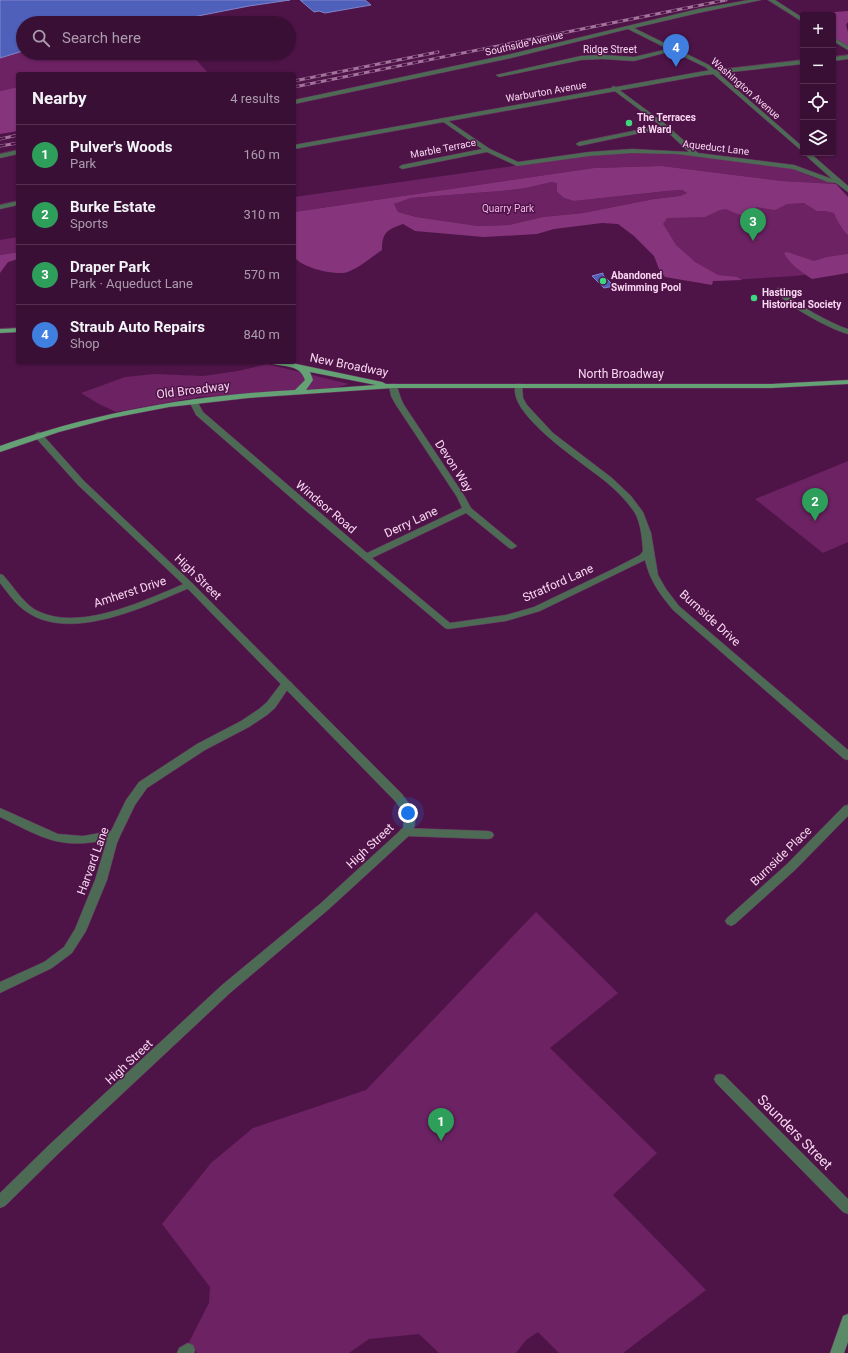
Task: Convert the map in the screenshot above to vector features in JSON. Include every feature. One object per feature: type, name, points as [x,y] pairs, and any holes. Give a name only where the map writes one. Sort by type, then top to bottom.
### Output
[{"type":"main road","points":[[0,331],[16,330]]},
{"type":"main road","name":"New Broadway","points":[[284,364],[394,386]]},
{"type":"main road","points":[[297,393],[309,380],[306,371],[301,368]]},
{"type":"main road","name":"North Broadway","points":[[394,386],[771,386],[814,385],[848,382]]},
{"type":"main road","name":"Old Broadway","points":[[0,449],[38,435],[106,416],[150,407],[229,397],[357,390],[394,386]]},
{"type":"main road","points":[[838,1353],[848,1321]]},
{"type":"street","name":"Southside Avenue","points":[[296,102],[482,63],[698,11],[758,0]]},
{"type":"street","points":[[771,0],[800,18]]},
{"type":"street","name":"Washington Avenue","points":[[628,27],[715,71],[800,147]]},
{"type":"street","points":[[836,41],[848,48]]},
{"type":"street","name":"Ridge Street","points":[[499,75],[581,58],[595,57],[634,59],[674,49]]},
{"type":"street","points":[[836,59],[848,57]]},
{"type":"street","name":"Warburton Avenue","points":[[296,147],[614,88],[715,71],[800,62]]},
{"type":"street","points":[[614,88],[662,124],[696,155]]},
{"type":"street","points":[[444,120],[488,150]]},
{"type":"street","points":[[589,154],[579,144],[648,130]]},
{"type":"street","name":"Aqueduct Lane","points":[[488,150],[517,164],[589,154],[653,150],[677,152],[794,167],[830,181],[838,182]]},
{"type":"street","name":"Marble Terrace","points":[[402,167],[488,150]]},
{"type":"street","points":[[0,156],[16,152]]},
{"type":"street","points":[[809,156],[848,190]]},
{"type":"street","points":[[0,207],[16,203]]},
{"type":"street","points":[[781,290],[780,292],[785,299],[826,324],[848,332]]},
{"type":"street","name":"Devon Way","points":[[394,386],[395,396],[461,497],[467,509],[512,546]]},
{"type":"street","name":"Burnside Drive","points":[[519,386],[519,398],[523,406],[550,435],[609,480],[640,514],[646,533],[653,575],[662,591],[676,608],[848,756]]},
{"type":"street","name":"Windsor Road","points":[[193,401],[199,413],[448,626]]},
{"type":"street","name":"High Street","points":[[0,1202],[54,1149],[226,989],[326,906],[408,830],[410,819],[408,811],[398,797],[189,585],[81,483],[38,435]]},
{"type":"street","name":"Derry Lane","points":[[366,557],[467,509]]},
{"type":"street","name":"Stratford Lane","points":[[448,626],[506,618],[537,609],[616,571],[643,557],[648,552]]},
{"type":"street","name":"Amherst Drive","points":[[0,577],[30,610],[42,616],[75,621],[94,618],[135,606],[189,585]]},
{"type":"street","name":"Harvard Lane","points":[[0,988],[48,965],[68,950],[80,930],[101,880],[115,834],[130,803],[143,785],[201,747],[245,724],[263,712],[271,705],[287,683]]},
{"type":"street","name":"Burnside Place","points":[[731,921],[791,868],[848,809]]},
{"type":"street","points":[[0,812],[43,833],[64,840],[78,840],[115,834]]},
{"type":"street","points":[[405,832],[488,835]]},
{"type":"street","name":"Saunders Street","points":[[720,1079],[848,1208]]},
{"type":"green space","points":[[16,53],[16,60],[196,60],[207,72],[16,72],[16,87],[0,91],[0,58]]},
{"type":"green space","points":[[652,152],[671,153],[791,168],[817,179],[836,184],[782,181],[662,166],[594,168],[296,212],[296,197],[591,155]]},
{"type":"green space","name":"Quarry Park","points":[[557,182],[557,192],[564,198],[574,201],[667,191],[682,190],[687,193],[680,196],[654,199],[583,213],[543,217],[509,225],[478,226],[416,217],[398,212],[394,204],[411,198],[501,191],[526,188]]},
{"type":"green space","points":[[681,201],[848,204],[848,269],[795,276],[713,281],[648,229]]},
{"type":"green space","points":[[16,237],[16,252],[0,255],[0,240]]},
{"type":"green space","points":[[267,364],[349,384],[335,388],[198,397],[116,412],[81,393],[125,377],[154,374],[203,376],[238,371]]},
{"type":"green space","points":[[848,461],[848,542],[823,553],[755,499]]},
{"type":"green space","points":[[536,912],[618,993],[550,1048],[657,1153],[613,1195],[706,1290],[623,1353],[559,1353],[538,1332],[526,1340],[516,1353],[439,1353],[419,1334],[369,1339],[349,1353],[197,1353],[189,1342],[209,1303],[210,1287],[162,1224],[211,1163],[253,1128],[366,1090]]},
{"type":"shaded area","points":[[848,11],[848,22],[846,25],[848,32],[848,46],[836,39],[836,12],[834,12]]},
{"type":"shaded area","points":[[16,87],[16,131],[0,134],[0,91]]},
{"type":"shaded area","points":[[662,166],[782,181],[836,184],[848,197],[848,235],[840,225],[834,213],[817,211],[804,203],[787,204],[775,210],[756,207],[755,213],[751,215],[740,215],[726,209],[720,210],[705,217],[667,218],[663,224],[676,245],[695,262],[718,275],[737,277],[742,280],[713,281],[712,285],[665,277],[659,269],[654,256],[634,236],[618,224],[602,223],[554,229],[537,234],[484,237],[415,231],[403,224],[386,232],[383,239],[382,250],[353,270],[338,273],[317,270],[296,259],[296,212],[594,168]],"holes":[[[552,182],[557,183],[557,192],[564,198],[574,201],[667,191],[682,190],[687,193],[680,196],[654,199],[583,213],[543,217],[509,225],[478,226],[416,217],[398,212],[394,204],[411,198],[501,191],[526,188]]]},
{"type":"shaded area","points":[[16,252],[16,260],[8,262],[0,273],[0,255]]},
{"type":"shaded area","points":[[787,252],[814,261],[827,257],[848,254],[848,273],[812,279],[789,261],[784,253]]},
{"type":"water","points":[[0,0],[290,0],[198,16],[16,16],[16,53],[0,58]]},
{"type":"water","points":[[300,0],[365,0],[371,5],[325,13],[319,11],[314,12]]},
{"type":"water","name":"Abandoned Swimming Pool","points":[[603,273],[603,275],[614,286],[604,288],[592,276]]},
{"type":"railway","points":[[296,87],[726,0]]},
{"type":"railway","points":[[296,81],[438,52]]},
{"type":"railway","points":[[0,139],[16,135]]},
{"type":"railway","points":[[0,146],[16,143]]},
{"type":"place","name":"Straub Auto Repairs","points":[[676,67]]},
{"type":"place","name":"The Terraces at Ward","points":[[629,123]]},
{"type":"place","name":"Draper Park","points":[[753,241]]},
{"type":"place","name":"Abandoned Swimming Pool","points":[[603,281]]},
{"type":"place","name":"Hastings Historical Society","points":[[754,298]]},
{"type":"place","name":"Burke Estate","points":[[815,521]]},
{"type":"place","name":"Pulver's Woods","points":[[441,1141]]}]
